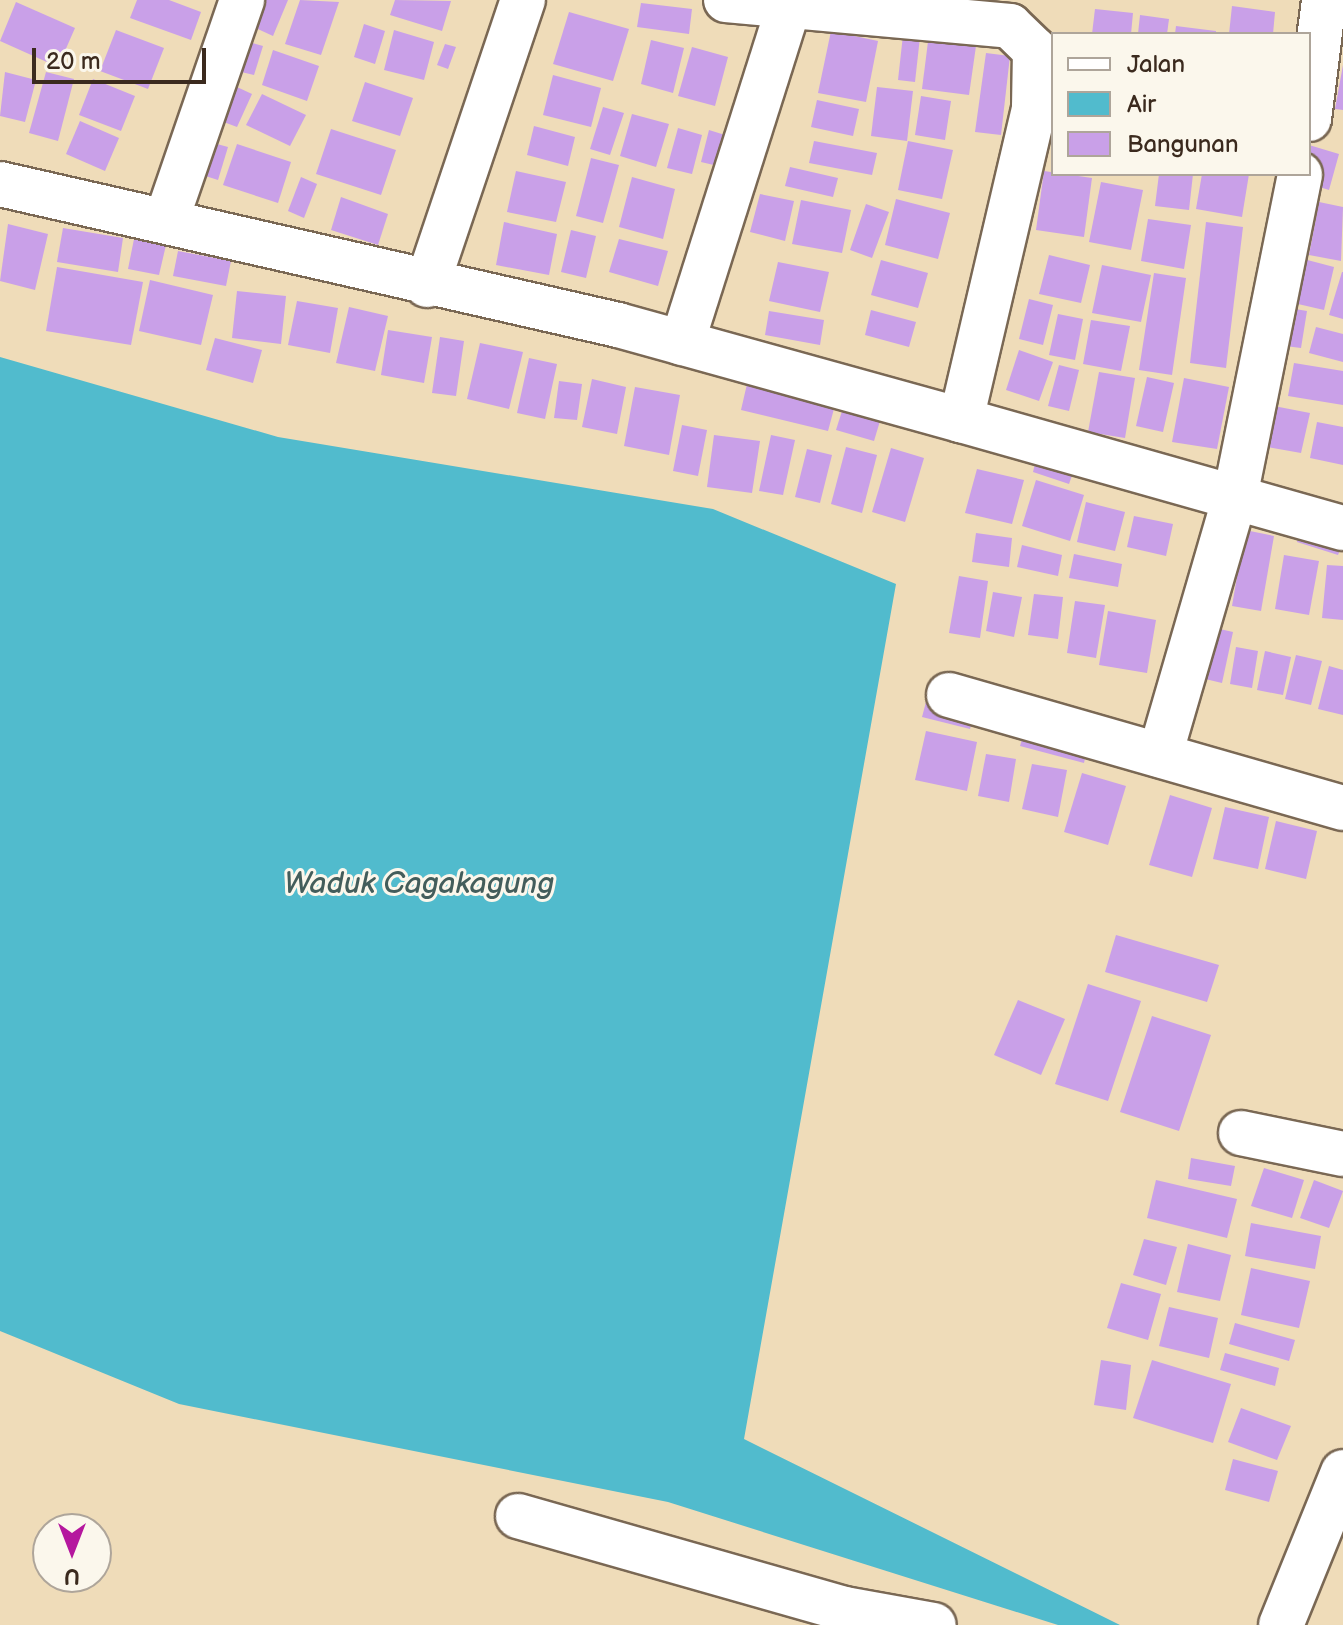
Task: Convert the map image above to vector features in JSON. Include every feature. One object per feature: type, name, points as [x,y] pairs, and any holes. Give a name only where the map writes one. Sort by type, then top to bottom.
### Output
[{"type":"street","points":[[166,221],[242,0]]},
{"type":"street","points":[[427,285],[523,0]]},
{"type":"street","points":[[726,0],[1010,26],[1035,50],[1044,110],[961,420]]},
{"type":"street","points":[[1311,113],[1324,0]]},
{"type":"street","points":[[682,343],[788,8]]},
{"type":"street","points":[[1160,755],[1235,497],[1300,176]]},
{"type":"street","points":[[0,184],[682,343],[1343,528]]},
{"type":"street","points":[[949,695],[1343,808]]},
{"type":"street","points":[[1241,1133],[1343,1154]]},
{"type":"street","points":[[1281,1625],[1343,1472]]},
{"type":"street","points":[[518,1516],[845,1609],[934,1625]]},
{"type":"water","name":"Waduk Cagakagung","points":[[0,357],[278,437],[713,509],[896,584],[744,1439],[1120,1625],[1058,1625],[668,1502],[179,1404],[0,1331]]},
{"type":"building","points":[[137,0],[169,0],[201,12],[191,40],[130,18]]},
{"type":"building","points":[[262,0],[288,0],[273,36],[251,26]]},
{"type":"building","points":[[300,0],[339,2],[321,55],[285,44]]},
{"type":"building","points":[[395,0],[451,1],[442,31],[390,15]]},
{"type":"building","points":[[16,2],[75,28],[58,67],[0,41]]},
{"type":"building","points":[[641,3],[692,9],[689,34],[637,27]]},
{"type":"building","points":[[1232,6],[1275,12],[1273,32],[1229,32]]},
{"type":"building","points":[[1095,9],[1133,13],[1131,32],[1092,32]]},
{"type":"building","points":[[569,12],[629,29],[613,81],[553,64]]},
{"type":"building","points":[[1140,15],[1169,19],[1167,32],[1138,32]]},
{"type":"building","points":[[364,24],[385,31],[375,64],[354,57]]},
{"type":"building","points":[[930,26],[978,32],[969,95],[922,89]]},
{"type":"building","points":[[1176,26],[1216,31],[1216,32],[1175,32]]},
{"type":"building","points":[[116,30],[164,48],[148,89],[100,71]]},
{"type":"building","points":[[394,30],[434,42],[424,80],[384,70]]},
{"type":"building","points":[[831,31],[878,41],[866,102],[818,93]]},
{"type":"building","points":[[903,35],[920,37],[915,82],[898,80]]},
{"type":"building","points":[[651,40],[684,48],[673,93],[641,84]]},
{"type":"building","points":[[245,41],[263,46],[254,75],[237,71]]},
{"type":"building","points":[[445,44],[456,47],[448,69],[437,65]]},
{"type":"building","points":[[692,47],[728,57],[715,106],[678,96]]},
{"type":"building","points":[[273,50],[319,66],[307,101],[262,85]]},
{"type":"building","points":[[986,53],[1010,56],[1001,135],[975,132]]},
{"type":"building","points":[[1343,65],[1343,110],[1335,109]]},
{"type":"building","points":[[5,72],[36,80],[25,122],[0,116]]},
{"type":"building","points":[[46,72],[74,79],[58,141],[29,133]]},
{"type":"building","points":[[553,75],[601,88],[591,127],[543,115]]},
{"type":"building","points":[[93,79],[135,96],[121,131],[79,115]]},
{"type":"building","points":[[365,82],[413,98],[400,136],[352,121]]},
{"type":"building","points":[[237,87],[252,94],[237,127],[221,121]]},
{"type":"building","points":[[877,87],[913,91],[907,141],[871,136]]},
{"type":"building","points":[[262,94],[306,115],[290,146],[246,125]]},
{"type":"building","points":[[921,96],[951,101],[945,140],[915,135]]},
{"type":"building","points":[[817,100],[859,109],[853,136],[811,127]]},
{"type":"building","points":[[603,107],[624,113],[610,155],[590,149]]},
{"type":"building","points":[[632,114],[669,124],[656,167],[620,156]]},
{"type":"building","points":[[80,121],[119,138],[105,171],[66,154]]},
{"type":"building","points":[[534,126],[575,137],[568,166],[527,155]]},
{"type":"building","points":[[678,128],[702,135],[692,174],[667,168]]},
{"type":"building","points":[[331,129],[396,150],[381,195],[316,174]]},
{"type":"building","points":[[709,130],[725,135],[718,166],[701,162]]},
{"type":"building","points":[[206,141],[228,147],[218,180],[196,173]]},
{"type":"building","points":[[814,141],[877,153],[872,175],[809,163]]},
{"type":"building","points":[[908,141],[953,150],[942,199],[898,190]]},
{"type":"building","points":[[237,144],[291,162],[278,203],[223,185]]},
{"type":"building","points":[[1311,146],[1339,154],[1329,190],[1300,181],[1311,176]]},
{"type":"building","points":[[591,158],[619,165],[603,223],[576,216]]},
{"type":"building","points":[[790,167],[838,178],[833,197],[785,186]]},
{"type":"building","points":[[516,171],[566,182],[556,222],[507,212]]},
{"type":"building","points":[[1044,171],[1051,172],[1051,176],[1092,178],[1084,237],[1036,230]]},
{"type":"building","points":[[1159,176],[1193,176],[1189,210],[1155,206]]},
{"type":"building","points":[[1202,176],[1249,176],[1242,217],[1196,209]]},
{"type":"building","points":[[301,177],[317,184],[304,218],[288,211]]},
{"type":"building","points":[[632,177],[675,189],[663,239],[619,227]]},
{"type":"building","points":[[1101,182],[1143,190],[1131,250],[1089,242]]},
{"type":"building","points":[[760,194],[794,201],[785,241],[750,232]]},
{"type":"building","points":[[341,197],[388,214],[378,245],[331,230]]},
{"type":"building","points":[[896,199],[950,213],[938,259],[885,245]]},
{"type":"building","points":[[801,200],[851,210],[842,253],[792,244]]},
{"type":"building","points":[[1319,202],[1343,207],[1341,261],[1309,255]]},
{"type":"building","points":[[866,204],[889,212],[872,258],[850,250]]},
{"type":"building","points":[[1148,219],[1191,225],[1184,269],[1141,261]]},
{"type":"building","points":[[504,222],[557,234],[549,275],[496,265]]},
{"type":"building","points":[[1206,222],[1243,227],[1226,368],[1190,363]]},
{"type":"building","points":[[8,224],[48,234],[35,290],[0,281]]},
{"type":"building","points":[[63,228],[123,238],[118,272],[57,262]]},
{"type":"building","points":[[571,230],[596,236],[586,278],[561,272]]},
{"type":"building","points":[[134,239],[166,245],[159,275],[128,269]]},
{"type":"building","points":[[619,239],[668,251],[658,286],[609,272]]},
{"type":"building","points":[[178,251],[231,261],[226,286],[173,276]]},
{"type":"building","points":[[1049,255],[1090,265],[1081,303],[1039,294]]},
{"type":"building","points":[[1296,257],[1334,267],[1324,310],[1285,301]]},
{"type":"building","points":[[881,260],[928,273],[918,308],[871,295]]},
{"type":"building","points":[[778,262],[829,272],[820,312],[769,301]]},
{"type":"building","points":[[1102,265],[1151,275],[1141,322],[1092,313]]},
{"type":"building","points":[[57,267],[143,282],[131,345],[46,331]]},
{"type":"building","points":[[1343,272],[1343,319],[1329,315]]},
{"type":"building","points":[[1154,273],[1186,278],[1172,375],[1139,370]]},
{"type":"building","points":[[150,280],[213,295],[201,345],[139,331]]},
{"type":"building","points":[[237,291],[286,296],[281,344],[232,338]]},
{"type":"building","points":[[1029,299],[1053,305],[1043,345],[1019,339]]},
{"type":"building","points":[[297,301],[338,308],[330,353],[288,345]]},
{"type":"building","points":[[349,307],[388,316],[375,371],[336,363]]},
{"type":"building","points":[[1283,307],[1307,311],[1301,348],[1277,345]]},
{"type":"building","points":[[871,310],[916,322],[909,347],[865,335]]},
{"type":"building","points":[[769,311],[824,320],[820,345],[765,335]]},
{"type":"building","points":[[1058,314],[1083,319],[1075,360],[1049,355]]},
{"type":"building","points":[[1091,320],[1130,326],[1121,371],[1083,364]]},
{"type":"building","points":[[1316,327],[1343,334],[1343,362],[1309,353]]},
{"type":"building","points":[[388,330],[432,337],[424,383],[381,375]]},
{"type":"building","points":[[440,337],[464,341],[456,396],[432,393]]},
{"type":"building","points":[[215,338],[262,350],[253,383],[206,370]]},
{"type":"building","points":[[480,343],[523,352],[509,409],[467,399]]},
{"type":"building","points":[[1019,350],[1053,362],[1039,401],[1006,390]]},
{"type":"building","points":[[529,358],[557,364],[545,419],[517,413]]},
{"type":"building","points":[[1294,363],[1343,371],[1343,405],[1288,396]]},
{"type":"building","points":[[1059,365],[1079,370],[1069,411],[1048,406]]},
{"type":"building","points":[[1099,372],[1135,378],[1125,438],[1088,432]]},
{"type":"building","points":[[1147,377],[1174,383],[1163,432],[1136,426]]},
{"type":"building","points":[[1184,378],[1229,387],[1217,449],[1172,442]]},
{"type":"building","points":[[592,379],[626,387],[617,434],[582,427]]},
{"type":"building","points":[[559,381],[582,384],[577,420],[554,418]]},
{"type":"building","points":[[747,384],[835,405],[828,431],[741,410]]},
{"type":"building","points":[[635,387],[680,395],[669,455],[624,446]]},
{"type":"building","points":[[1264,404],[1310,413],[1301,453],[1256,445]]},
{"type":"building","points":[[842,411],[880,421],[874,441],[836,430]]},
{"type":"building","points":[[1317,422],[1343,427],[1343,465],[1310,458]]},
{"type":"building","points":[[682,425],[707,430],[698,476],[673,471]]},
{"type":"building","points":[[714,435],[760,441],[752,493],[707,487]]},
{"type":"building","points":[[771,435],[795,440],[783,495],[759,491]]},
{"type":"building","points":[[846,447],[877,455],[862,513],[831,504]]},
{"type":"building","points":[[891,448],[924,458],[905,522],[872,512]]},
{"type":"building","points":[[807,449],[832,455],[820,503],[795,497]]},
{"type":"building","points":[[1037,455],[1075,467],[1069,484],[1033,472]]},
{"type":"building","points":[[977,469],[1024,480],[1012,524],[965,513]]},
{"type":"building","points":[[1036,480],[1084,495],[1070,541],[1022,526]]},
{"type":"building","points":[[1086,502],[1125,512],[1115,551],[1077,542]]},
{"type":"building","points":[[1134,516],[1173,524],[1166,556],[1127,547]]},
{"type":"building","points":[[1245,530],[1274,536],[1261,611],[1232,606]]},
{"type":"building","points":[[1300,530],[1342,544],[1338,555],[1297,542]]},
{"type":"building","points":[[976,533],[1012,538],[1009,567],[972,562]]},
{"type":"building","points":[[1022,545],[1062,555],[1058,576],[1017,567]]},
{"type":"building","points":[[1074,554],[1122,564],[1118,587],[1069,578]]},
{"type":"building","points":[[1284,555],[1319,561],[1309,615],[1275,609]]},
{"type":"building","points":[[1327,565],[1343,566],[1343,620],[1322,618]]},
{"type":"building","points":[[959,576],[988,581],[980,638],[949,633]]},
{"type":"building","points":[[993,592],[1022,597],[1014,637],[986,631]]},
{"type":"building","points":[[1034,594],[1063,597],[1058,639],[1028,635]]},
{"type":"building","points":[[1075,601],[1105,605],[1096,658],[1067,653]]},
{"type":"building","points":[[1108,611],[1156,620],[1147,673],[1099,665]]},
{"type":"building","points":[[1211,627],[1233,632],[1222,683],[1201,678]]},
{"type":"building","points":[[1236,647],[1258,651],[1252,688],[1230,684]]},
{"type":"building","points":[[1265,651],[1291,657],[1283,695],[1257,690]]},
{"type":"building","points":[[1296,655],[1322,661],[1311,705],[1285,699]]},
{"type":"building","points":[[1329,666],[1343,670],[1343,715],[1318,709]]},
{"type":"building","points":[[926,702],[974,715],[970,729],[922,717]]},
{"type":"building","points":[[926,731],[977,742],[967,791],[915,780]]},
{"type":"building","points":[[1024,733],[1087,749],[1084,763],[1020,746]]},
{"type":"building","points":[[986,754],[1016,759],[1009,802],[978,796]]},
{"type":"building","points":[[1032,764],[1067,770],[1058,817],[1022,809]]},
{"type":"building","points":[[1082,773],[1126,786],[1108,845],[1064,832]]},
{"type":"building","points":[[1170,795],[1212,808],[1192,877],[1149,865]]},
{"type":"building","points":[[1225,807],[1269,817],[1258,869],[1213,859]]},
{"type":"building","points":[[1276,821],[1317,831],[1306,879],[1265,869]]},
{"type":"building","points":[[1116,935],[1219,965],[1207,1002],[1105,972]]},
{"type":"building","points":[[1088,984],[1141,1001],[1108,1101],[1055,1084]]},
{"type":"building","points":[[1018,1000],[1065,1019],[1041,1075],[994,1055]]},
{"type":"building","points":[[1152,1016],[1211,1035],[1179,1131],[1120,1112]]},
{"type":"building","points":[[1191,1158],[1235,1166],[1231,1186],[1188,1179]]},
{"type":"building","points":[[1264,1168],[1304,1180],[1292,1218],[1251,1206]]},
{"type":"building","points":[[1156,1180],[1237,1199],[1227,1238],[1147,1218]]},
{"type":"building","points":[[1314,1180],[1343,1191],[1329,1228],[1300,1218]]},
{"type":"building","points":[[1251,1223],[1321,1236],[1315,1269],[1245,1256]]},
{"type":"building","points":[[1144,1239],[1177,1247],[1166,1285],[1133,1275]]},
{"type":"building","points":[[1188,1244],[1231,1255],[1220,1301],[1177,1292]]},
{"type":"building","points":[[1251,1268],[1310,1281],[1299,1328],[1241,1315]]},
{"type":"building","points":[[1121,1283],[1161,1294],[1148,1340],[1107,1328]]},
{"type":"building","points":[[1169,1307],[1218,1318],[1209,1358],[1159,1346]]},
{"type":"building","points":[[1235,1323],[1295,1340],[1289,1361],[1229,1344]]},
{"type":"building","points":[[1225,1353],[1279,1368],[1275,1386],[1220,1370]]},
{"type":"building","points":[[1101,1360],[1131,1365],[1126,1410],[1094,1405]]},
{"type":"building","points":[[1152,1360],[1231,1384],[1213,1443],[1133,1418]]},
{"type":"building","points":[[1241,1408],[1291,1426],[1277,1460],[1228,1442]]},
{"type":"building","points":[[1233,1459],[1278,1471],[1269,1502],[1225,1490]]}]
